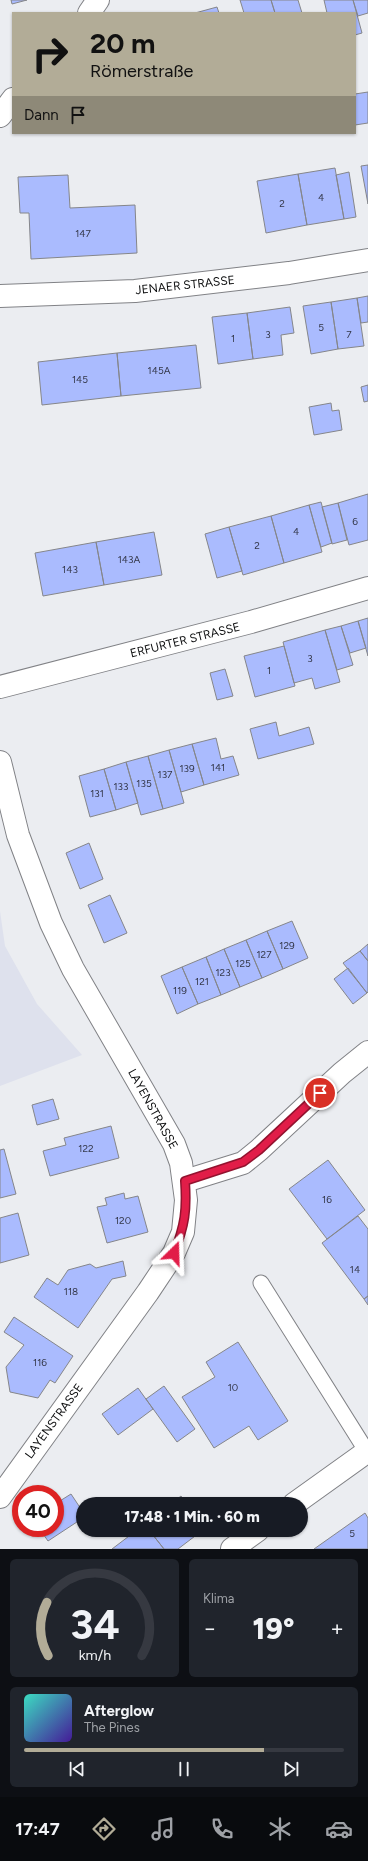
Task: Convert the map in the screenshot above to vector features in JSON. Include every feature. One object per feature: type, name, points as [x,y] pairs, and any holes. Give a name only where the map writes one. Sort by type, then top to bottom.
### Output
[{"type":"street","points":[[90,12],[98,0]]},
{"type":"street","points":[[0,116],[12,100]]},
{"type":"street","name":"JENAER STRASSE","points":[[0,296],[135,291],[289,273],[368,260]]},
{"type":"street","name":"ERFURTER STRASSE","points":[[0,687],[251,622],[368,588]]},
{"type":"street","name":"LAYENSTRASSE","points":[[0,762],[18,835],[51,923],[73,969],[174,1144],[185,1181],[186,1213],[183,1232],[174,1253],[148,1292],[0,1497]]},
{"type":"street","points":[[185,1181],[227,1169],[243,1162],[259,1150],[342,1073],[368,1052]]},
{"type":"street","points":[[304,1497],[367,1451]]},
{"type":"street","points":[[232,1549],[248,1537]]},
{"type":"lane","points":[[261,1283],[367,1451]]},
{"type":"shaded area","points":[[0,911],[5,946],[37,1004],[82,1055],[0,1086]]},
{"type":"building","points":[[11,0],[27,0],[12,4]]},
{"type":"building","points":[[240,0],[271,0],[275,12],[244,12]]},
{"type":"building","points":[[271,0],[298,0],[302,12],[275,12]]},
{"type":"building","points":[[324,0],[353,0],[362,33],[356,35],[356,12],[327,12]]},
{"type":"building","points":[[353,0],[368,0],[368,13],[358,16]]},
{"type":"building","points":[[217,7],[219,12],[199,12]]},
{"type":"building","points":[[368,92],[368,123],[356,125],[356,94]]},
{"type":"building","points":[[368,165],[368,204],[361,166]]},
{"type":"building","points":[[335,168],[344,219],[307,225],[298,174]]},
{"type":"building","points":[[349,172],[356,217],[344,219],[336,175]]},
{"type":"building","points":[[298,174],[307,225],[266,233],[257,181]]},
{"type":"building","points":[[68,175],[70,208],[135,205],[137,253],[31,259],[29,213],[20,213],[18,177]]},
{"type":"building","points":[[368,296],[368,322],[361,323],[357,298]]},
{"type":"building","points":[[357,298],[364,346],[338,349],[331,302]]},
{"type":"building","points":[[331,302],[338,349],[311,354],[303,306]]},
{"type":"building","points":[[290,307],[294,333],[281,335],[283,355],[253,359],[247,313]]},
{"type":"building","points":[[247,313],[253,359],[218,364],[212,317]]},
{"type":"building","points":[[196,345],[201,388],[121,396],[117,353]]},
{"type":"building","points":[[117,353],[121,396],[42,405],[38,362]]},
{"type":"building","points":[[368,385],[368,401],[364,402],[361,387]]},
{"type":"building","points":[[331,403],[332,411],[339,410],[342,430],[314,435],[309,407]]},
{"type":"building","points":[[368,494],[368,540],[349,545],[338,503]]},
{"type":"building","points":[[321,502],[332,543],[321,547],[309,505]]},
{"type":"building","points":[[338,503],[347,540],[332,544],[322,507]]},
{"type":"building","points":[[309,505],[322,552],[284,563],[271,516]]},
{"type":"building","points":[[271,516],[284,563],[243,575],[229,527]]},
{"type":"building","points":[[229,527],[242,571],[217,578],[205,534]]},
{"type":"building","points":[[154,532],[162,575],[104,585],[96,542]]},
{"type":"building","points":[[96,542],[104,585],[43,596],[35,553]]},
{"type":"building","points":[[368,618],[368,656],[358,621]]},
{"type":"building","points":[[358,621],[366,648],[350,653],[341,626]]},
{"type":"building","points":[[341,626],[353,665],[337,670],[325,630]]},
{"type":"building","points":[[325,630],[340,682],[315,689],[312,678],[294,683],[283,642]]},
{"type":"building","points":[[284,646],[295,686],[255,697],[244,656]]},
{"type":"building","points":[[225,669],[233,696],[217,700],[210,673]]},
{"type":"building","points":[[276,722],[279,736],[309,727],[314,744],[258,759],[250,729]]},
{"type":"building","points":[[216,738],[221,759],[233,756],[239,775],[204,785],[192,744]]},
{"type":"building","points":[[192,744],[204,785],[181,792],[169,750]]},
{"type":"building","points":[[169,750],[184,803],[163,809],[148,756]]},
{"type":"building","points":[[148,756],[163,809],[141,815],[126,762]]},
{"type":"building","points":[[126,762],[138,803],[116,810],[104,769]]},
{"type":"building","points":[[104,769],[116,810],[90,817],[79,776]]},
{"type":"building","points":[[89,843],[103,879],[80,889],[66,853]]},
{"type":"building","points":[[110,895],[127,933],[104,943],[88,905]]},
{"type":"building","points":[[292,921],[308,958],[283,969],[267,931]]},
{"type":"building","points":[[267,931],[283,969],[262,978],[246,940]]},
{"type":"building","points":[[246,940],[262,978],[240,987],[224,949]]},
{"type":"building","points":[[368,944],[368,961],[360,951]]},
{"type":"building","points":[[224,949],[240,987],[221,995],[206,957]]},
{"type":"building","points":[[360,951],[368,961],[367,993],[343,963]]},
{"type":"building","points":[[206,957],[221,995],[198,1004],[182,967]]},
{"type":"building","points":[[182,967],[198,1004],[177,1014],[161,976]]},
{"type":"building","points":[[348,968],[367,993],[353,1004],[334,979]]},
{"type":"building","points":[[53,1099],[59,1119],[37,1125],[32,1105]]},
{"type":"building","points":[[111,1126],[119,1158],[50,1176],[43,1151],[66,1145],[64,1138]]},
{"type":"building","points":[[4,1149],[16,1194],[0,1198],[0,1150]]},
{"type":"building","points":[[328,1160],[365,1210],[327,1239],[289,1189]]},
{"type":"building","points":[[124,1193],[125,1199],[138,1196],[148,1232],[107,1243],[97,1207],[107,1205],[105,1198]]},
{"type":"building","points":[[18,1213],[29,1255],[0,1263],[0,1218]]},
{"type":"building","points":[[358,1216],[368,1229],[368,1296],[364,1299],[322,1243]]},
{"type":"building","points":[[123,1261],[126,1276],[112,1279],[78,1328],[34,1297],[47,1278],[58,1285],[68,1270],[90,1264],[96,1268]]},
{"type":"building","points":[[368,1296],[368,1305],[364,1299]]},
{"type":"building","points":[[14,1317],[73,1356],[55,1383],[50,1380],[38,1398],[10,1392],[6,1367],[24,1345],[4,1332]]},
{"type":"building","points":[[238,1342],[288,1421],[258,1440],[249,1426],[214,1448],[182,1397],[215,1377],[206,1362]]},
{"type":"building","points":[[164,1386],[195,1429],[177,1442],[146,1399]]},
{"type":"building","points":[[138,1388],[153,1409],[118,1435],[102,1414]]},
{"type":"building","points":[[71,1494],[76,1502],[76,1523],[64,1530],[64,1498]]},
{"type":"building","points":[[365,1513],[368,1518],[368,1549],[314,1549]]},
{"type":"building","points":[[45,1537],[54,1537],[48,1541]]},
{"type":"building","points":[[128,1537],[155,1537],[164,1549],[112,1549]]},
{"type":"building","points":[[155,1537],[194,1537],[178,1549],[164,1549]]},
{"type":"route","points":[[174,1253],[183,1232],[186,1213],[185,1181],[215,1173],[243,1162],[259,1150],[320,1093]]}]
